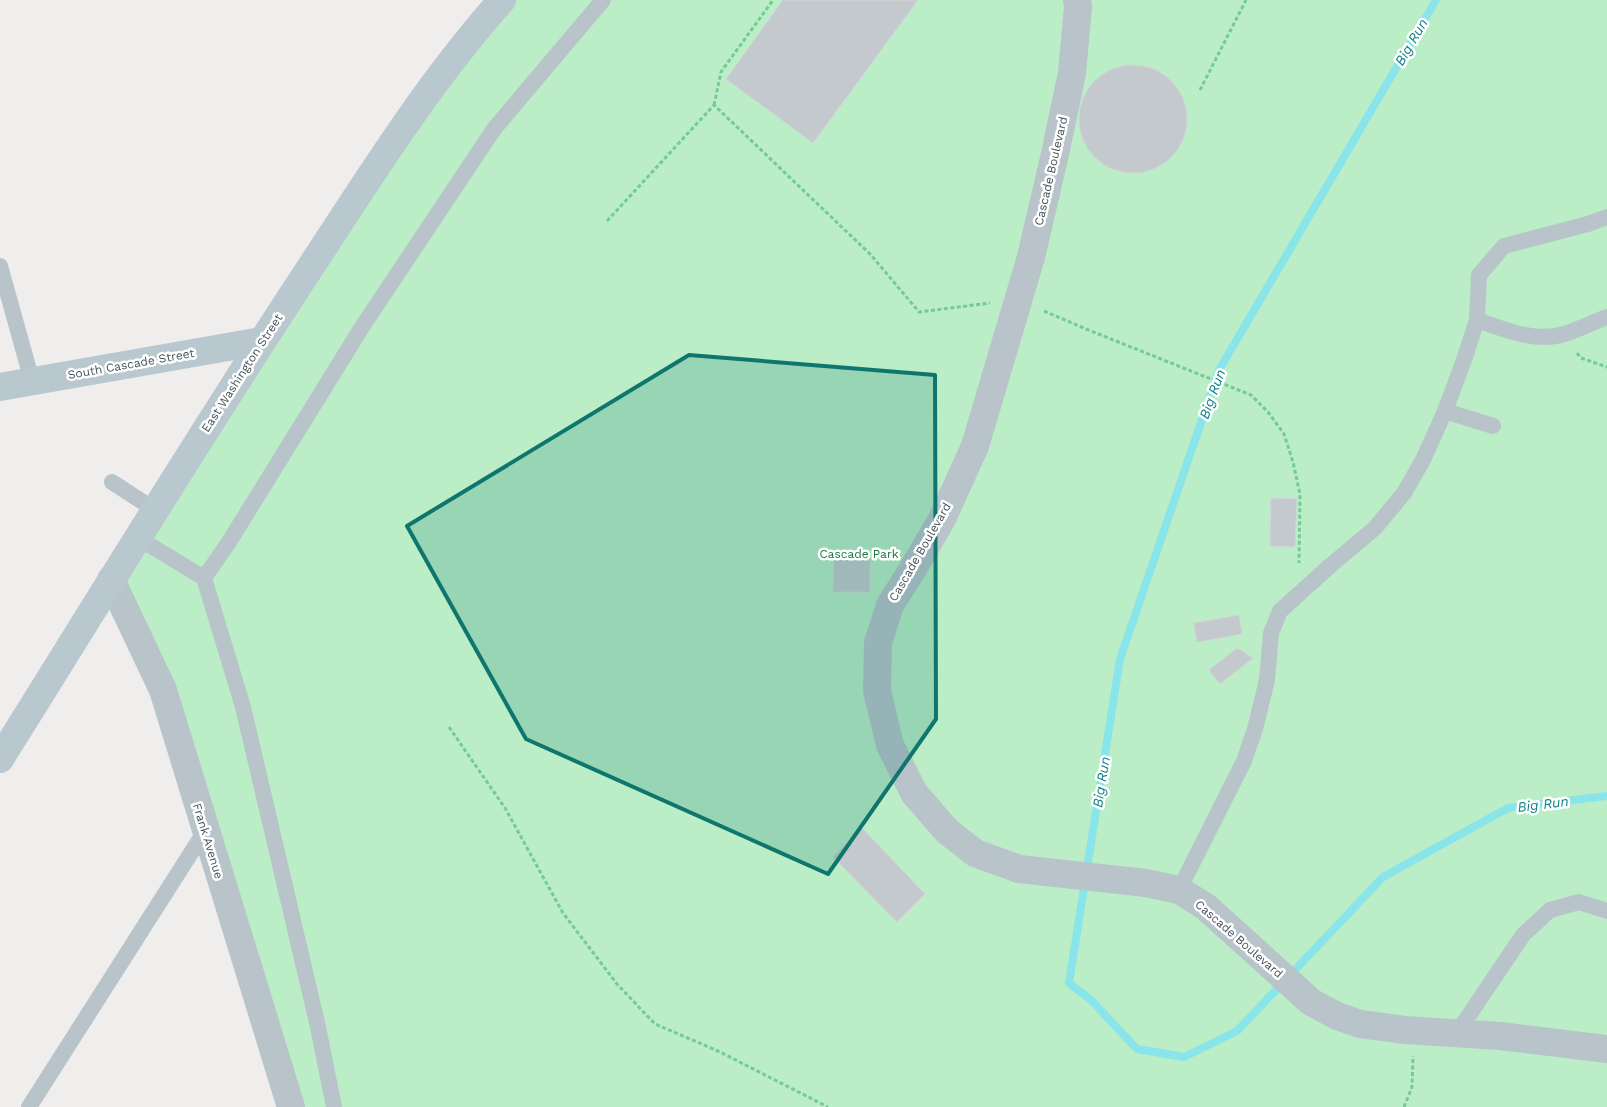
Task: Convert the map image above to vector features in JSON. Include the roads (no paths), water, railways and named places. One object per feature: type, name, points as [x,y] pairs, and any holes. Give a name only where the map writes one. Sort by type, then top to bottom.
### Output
[{"type":"main road","name":"East Washington Street","points":[[0,758],[262,341],[410,117],[502,0]]},
{"type":"main road","name":"South Cascade Street","points":[[0,387],[262,341]]},
{"type":"street","name":"Cascade Boulevard","points":[[1077,0],[1072,73],[1055,154],[1031,257],[975,446],[942,518],[914,568],[890,605],[878,644],[877,691],[890,745],[914,793],[946,831],[975,853],[1020,869],[1146,883],[1179,890],[1206,907],[1311,1002],[1337,1016],[1360,1024],[1500,1036],[1607,1049]]},
{"type":"street","name":"Frank Avenue","points":[[112,580],[163,690],[291,1107]]},
{"type":"lane","points":[[204,578],[229,542],[362,327],[494,129],[604,0]]},
{"type":"lane","points":[[1179,890],[1244,761],[1255,728],[1267,680],[1271,633],[1280,611],[1331,564],[1376,528],[1404,494],[1423,460],[1445,411],[1477,320],[1479,275],[1504,246],[1588,224],[1607,217]]},
{"type":"lane","points":[[0,266],[32,381]]},
{"type":"lane","points":[[1477,320],[1520,334],[1543,337],[1564,334],[1607,317]]},
{"type":"lane","points":[[1445,411],[1493,426]]},
{"type":"lane","points":[[112,482],[156,510]]},
{"type":"lane","points":[[138,538],[204,578],[243,707],[318,1028],[334,1107]]},
{"type":"lane","points":[[29,1107],[205,831]]},
{"type":"lane","points":[[1457,1033],[1523,935],[1550,910],[1579,902],[1607,911]]},
{"type":"waterway","name":"Big Run","points":[[1436,0],[1219,370],[1120,659],[1069,983],[1091,1000],[1137,1049],[1184,1057],[1237,1031],[1383,877],[1508,808],[1607,796]]},
{"type":"park label","name":"Cascade Park","points":[[859,554]]}]
